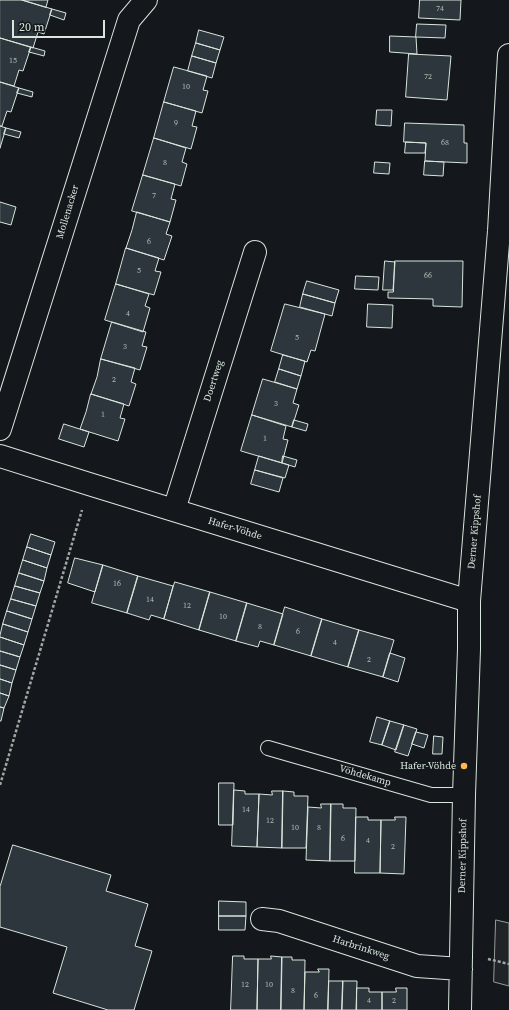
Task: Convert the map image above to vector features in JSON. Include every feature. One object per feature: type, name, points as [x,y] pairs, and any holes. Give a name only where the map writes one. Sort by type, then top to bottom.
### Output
[{"type":"street","name":"Mollenacker","points":[[0,430],[128,20],[146,0]]},
{"type":"street","name":"Derner Kippshof","points":[[460,1010],[469,600],[499,231],[509,55]]},
{"type":"street","name":"Doertweg","points":[[174,510],[255,252]]},
{"type":"street","name":"Hafer-Vöhde","points":[[0,456],[469,600]]},
{"type":"street","name":"Harbrinkweg","points":[[262,919],[279,921],[417,966],[461,968]]},
{"type":"lane","name":"Vöhdekamp","points":[[268,748],[431,795],[464,795]]},
{"type":"path","points":[[0,785],[89,484]]},
{"type":"shaded area","points":[[496,920],[509,923],[509,986],[494,982]]},
{"type":"building","points":[[0,0],[22,0],[52,9],[44,34],[38,32],[33,48],[0,38]]},
{"type":"building","points":[[22,0],[48,0],[46,7]]},
{"type":"building","points":[[420,0],[461,0],[460,20],[419,18]]},
{"type":"building","points":[[52,9],[66,13],[64,20],[50,15]]},
{"type":"building","points":[[417,24],[446,25],[445,38],[416,37]]},
{"type":"building","points":[[199,30],[224,37],[220,50],[196,43]]},
{"type":"building","points":[[390,36],[416,37],[417,54],[390,52]]},
{"type":"building","points":[[0,38],[31,47],[23,71],[19,70],[14,86],[0,82]]},
{"type":"building","points":[[196,43],[220,50],[216,63],[192,56]]},
{"type":"building","points":[[31,47],[45,51],[44,56],[29,52]]},
{"type":"building","points":[[409,54],[451,56],[447,100],[406,97]]},
{"type":"building","points":[[192,56],[216,63],[212,78],[188,71]]},
{"type":"building","points":[[174,67],[207,76],[203,90],[208,91],[202,113],[164,102]]},
{"type":"building","points":[[0,82],[19,88],[11,112],[7,111],[2,126],[0,126]]},
{"type":"building","points":[[19,88],[33,92],[32,97],[17,93]]},
{"type":"building","points":[[164,102],[196,111],[192,126],[197,127],[191,149],[154,138]]},
{"type":"building","points":[[377,110],[392,110],[391,126],[376,125]]},
{"type":"building","points":[[405,123],[464,125],[464,143],[467,143],[467,163],[425,161],[426,143],[404,142]]},
{"type":"building","points":[[0,126],[6,128],[0,148]]},
{"type":"building","points":[[6,128],[21,132],[19,138],[4,134]]},
{"type":"building","points":[[154,138],[186,148],[182,162],[187,164],[181,186],[143,175]]},
{"type":"building","points":[[406,142],[426,143],[425,153],[405,153]]},
{"type":"building","points":[[425,161],[444,162],[443,176],[424,175]]},
{"type":"building","points":[[375,162],[390,163],[389,174],[374,173]]},
{"type":"building","points":[[143,175],[175,184],[171,199],[176,200],[170,222],[132,211]]},
{"type":"building","points":[[0,202],[16,207],[11,225],[0,222]]},
{"type":"building","points":[[137,212],[170,222],[166,234],[172,236],[164,260],[126,248]]},
{"type":"building","points":[[126,248],[159,258],[155,271],[161,272],[154,295],[116,284]]},
{"type":"building","points":[[385,261],[395,262],[393,290],[383,290]]},
{"type":"building","points":[[395,261],[463,261],[462,307],[433,306],[433,299],[388,298],[388,292],[393,292]]},
{"type":"building","points":[[356,276],[379,277],[378,290],[355,289]]},
{"type":"building","points":[[307,281],[339,290],[335,303],[303,294]]},
{"type":"building","points":[[116,284],[149,294],[145,306],[150,308],[143,332],[105,320]]},
{"type":"building","points":[[303,294],[335,303],[332,316],[300,307]]},
{"type":"building","points":[[285,304],[325,314],[315,351],[311,350],[307,362],[271,351]]},
{"type":"building","points":[[368,304],[393,305],[392,328],[367,327]]},
{"type":"building","points":[[112,322],[146,332],[142,346],[147,347],[140,370],[101,359]]},
{"type":"building","points":[[283,355],[305,361],[301,376],[279,369]]},
{"type":"building","points":[[101,359],[135,368],[131,382],[136,384],[129,406],[91,394]]},
{"type":"building","points":[[279,369],[301,376],[297,389],[275,382]]},
{"type":"building","points":[[263,379],[297,389],[293,403],[299,405],[292,427],[252,415]]},
{"type":"building","points":[[91,394],[124,404],[120,418],[125,419],[118,441],[80,429]]},
{"type":"building","points":[[252,415],[286,426],[283,439],[288,440],[282,463],[241,451]]},
{"type":"building","points":[[294,420],[308,424],[306,431],[292,427]]},
{"type":"building","points":[[64,424],[89,432],[84,447],[59,439]]},
{"type":"building","points":[[259,456],[289,465],[285,478],[255,470]]},
{"type":"building","points":[[283,456],[297,460],[295,467],[282,463]]},
{"type":"building","points":[[255,470],[283,478],[279,492],[251,484]]},
{"type":"building","points":[[31,534],[55,542],[51,555],[27,547]]},
{"type":"building","points":[[27,547],[51,555],[47,568],[23,560]]},
{"type":"building","points":[[75,558],[103,565],[95,592],[68,583]]},
{"type":"building","points":[[23,560],[47,568],[44,581],[19,573]]},
{"type":"building","points":[[103,565],[138,576],[127,613],[92,603]]},
{"type":"building","points":[[19,573],[44,581],[40,593],[15,586]]},
{"type":"building","points":[[138,576],[173,586],[164,619],[151,615],[149,620],[127,613]]},
{"type":"building","points":[[175,582],[210,592],[199,630],[164,619]]},
{"type":"building","points":[[15,586],[40,593],[36,606],[11,599]]},
{"type":"building","points":[[210,592],[247,603],[236,641],[199,630]]},
{"type":"building","points":[[11,599],[36,606],[32,619],[7,611]]},
{"type":"building","points":[[247,603],[283,614],[274,645],[260,641],[258,647],[236,641]]},
{"type":"building","points":[[285,607],[322,619],[311,656],[274,645]]},
{"type":"building","points":[[7,611],[32,619],[28,632],[3,624]]},
{"type":"building","points":[[322,619],[359,630],[348,667],[311,656]]},
{"type":"building","points":[[3,624],[28,632],[24,645],[0,637]]},
{"type":"building","points":[[359,630],[394,640],[383,677],[348,667]]},
{"type":"building","points":[[0,637],[24,645],[20,657],[0,651]]},
{"type":"building","points":[[0,651],[20,657],[16,670],[0,665]]},
{"type":"building","points":[[390,653],[405,658],[398,682],[383,677]]},
{"type":"building","points":[[0,665],[16,670],[12,683],[0,679]]},
{"type":"building","points":[[0,679],[12,683],[9,696],[0,693]]},
{"type":"building","points":[[0,693],[9,696],[4,708],[0,707]]},
{"type":"building","points":[[0,707],[4,708],[1,721],[0,721]]},
{"type":"building","points":[[377,717],[390,721],[382,745],[370,742]]},
{"type":"building","points":[[390,721],[404,725],[396,750],[382,745]]},
{"type":"building","points":[[404,725],[417,729],[408,756],[395,752]]},
{"type":"building","points":[[416,732],[428,735],[424,748],[412,744]]},
{"type":"building","points":[[434,736],[443,737],[442,754],[433,754]]},
{"type":"building","points":[[219,783],[234,783],[233,825],[219,825]]},
{"type":"building","points":[[234,790],[245,791],[245,794],[259,794],[257,847],[232,846]]},
{"type":"building","points":[[272,791],[283,791],[282,848],[257,847],[259,794],[272,795]]},
{"type":"building","points":[[283,791],[294,792],[294,796],[308,796],[306,848],[282,848]]},
{"type":"building","points":[[321,804],[331,804],[330,861],[306,860],[308,807],[321,808]]},
{"type":"building","points":[[331,804],[343,804],[343,808],[356,808],[355,861],[330,861]]},
{"type":"building","points":[[356,817],[368,817],[368,820],[381,820],[380,873],[355,873]]},
{"type":"building","points":[[395,817],[406,817],[404,874],[380,873],[381,820],[395,820]]},
{"type":"building","points":[[13,845],[111,875],[106,891],[148,904],[135,946],[152,951],[134,1010],[108,1010],[53,993],[67,947],[0,927],[0,887]]},
{"type":"building","points":[[219,901],[246,902],[246,916],[219,916]]},
{"type":"building","points":[[219,916],[246,916],[245,930],[219,930]]},
{"type":"building","points":[[233,956],[244,956],[244,959],[258,959],[257,1010],[231,1010]]},
{"type":"building","points":[[271,956],[282,957],[281,1010],[257,1010],[258,959],[271,959]]},
{"type":"building","points":[[282,957],[292,957],[292,960],[305,960],[304,1010],[281,1010]]},
{"type":"building","points":[[318,969],[329,969],[328,1010],[304,1010],[305,972],[319,972]]},
{"type":"building","points":[[329,981],[343,981],[342,1010],[328,1010]]},
{"type":"building","points":[[343,981],[357,981],[356,1010],[342,1010]]},
{"type":"building","points":[[357,988],[369,988],[369,992],[382,992],[382,1010],[357,1010]]},
{"type":"building","points":[[396,988],[407,988],[407,1010],[382,1010],[382,992],[396,992]]},
{"type":"place","name":"Hafer-Vöhde","points":[[464,766]]}]
